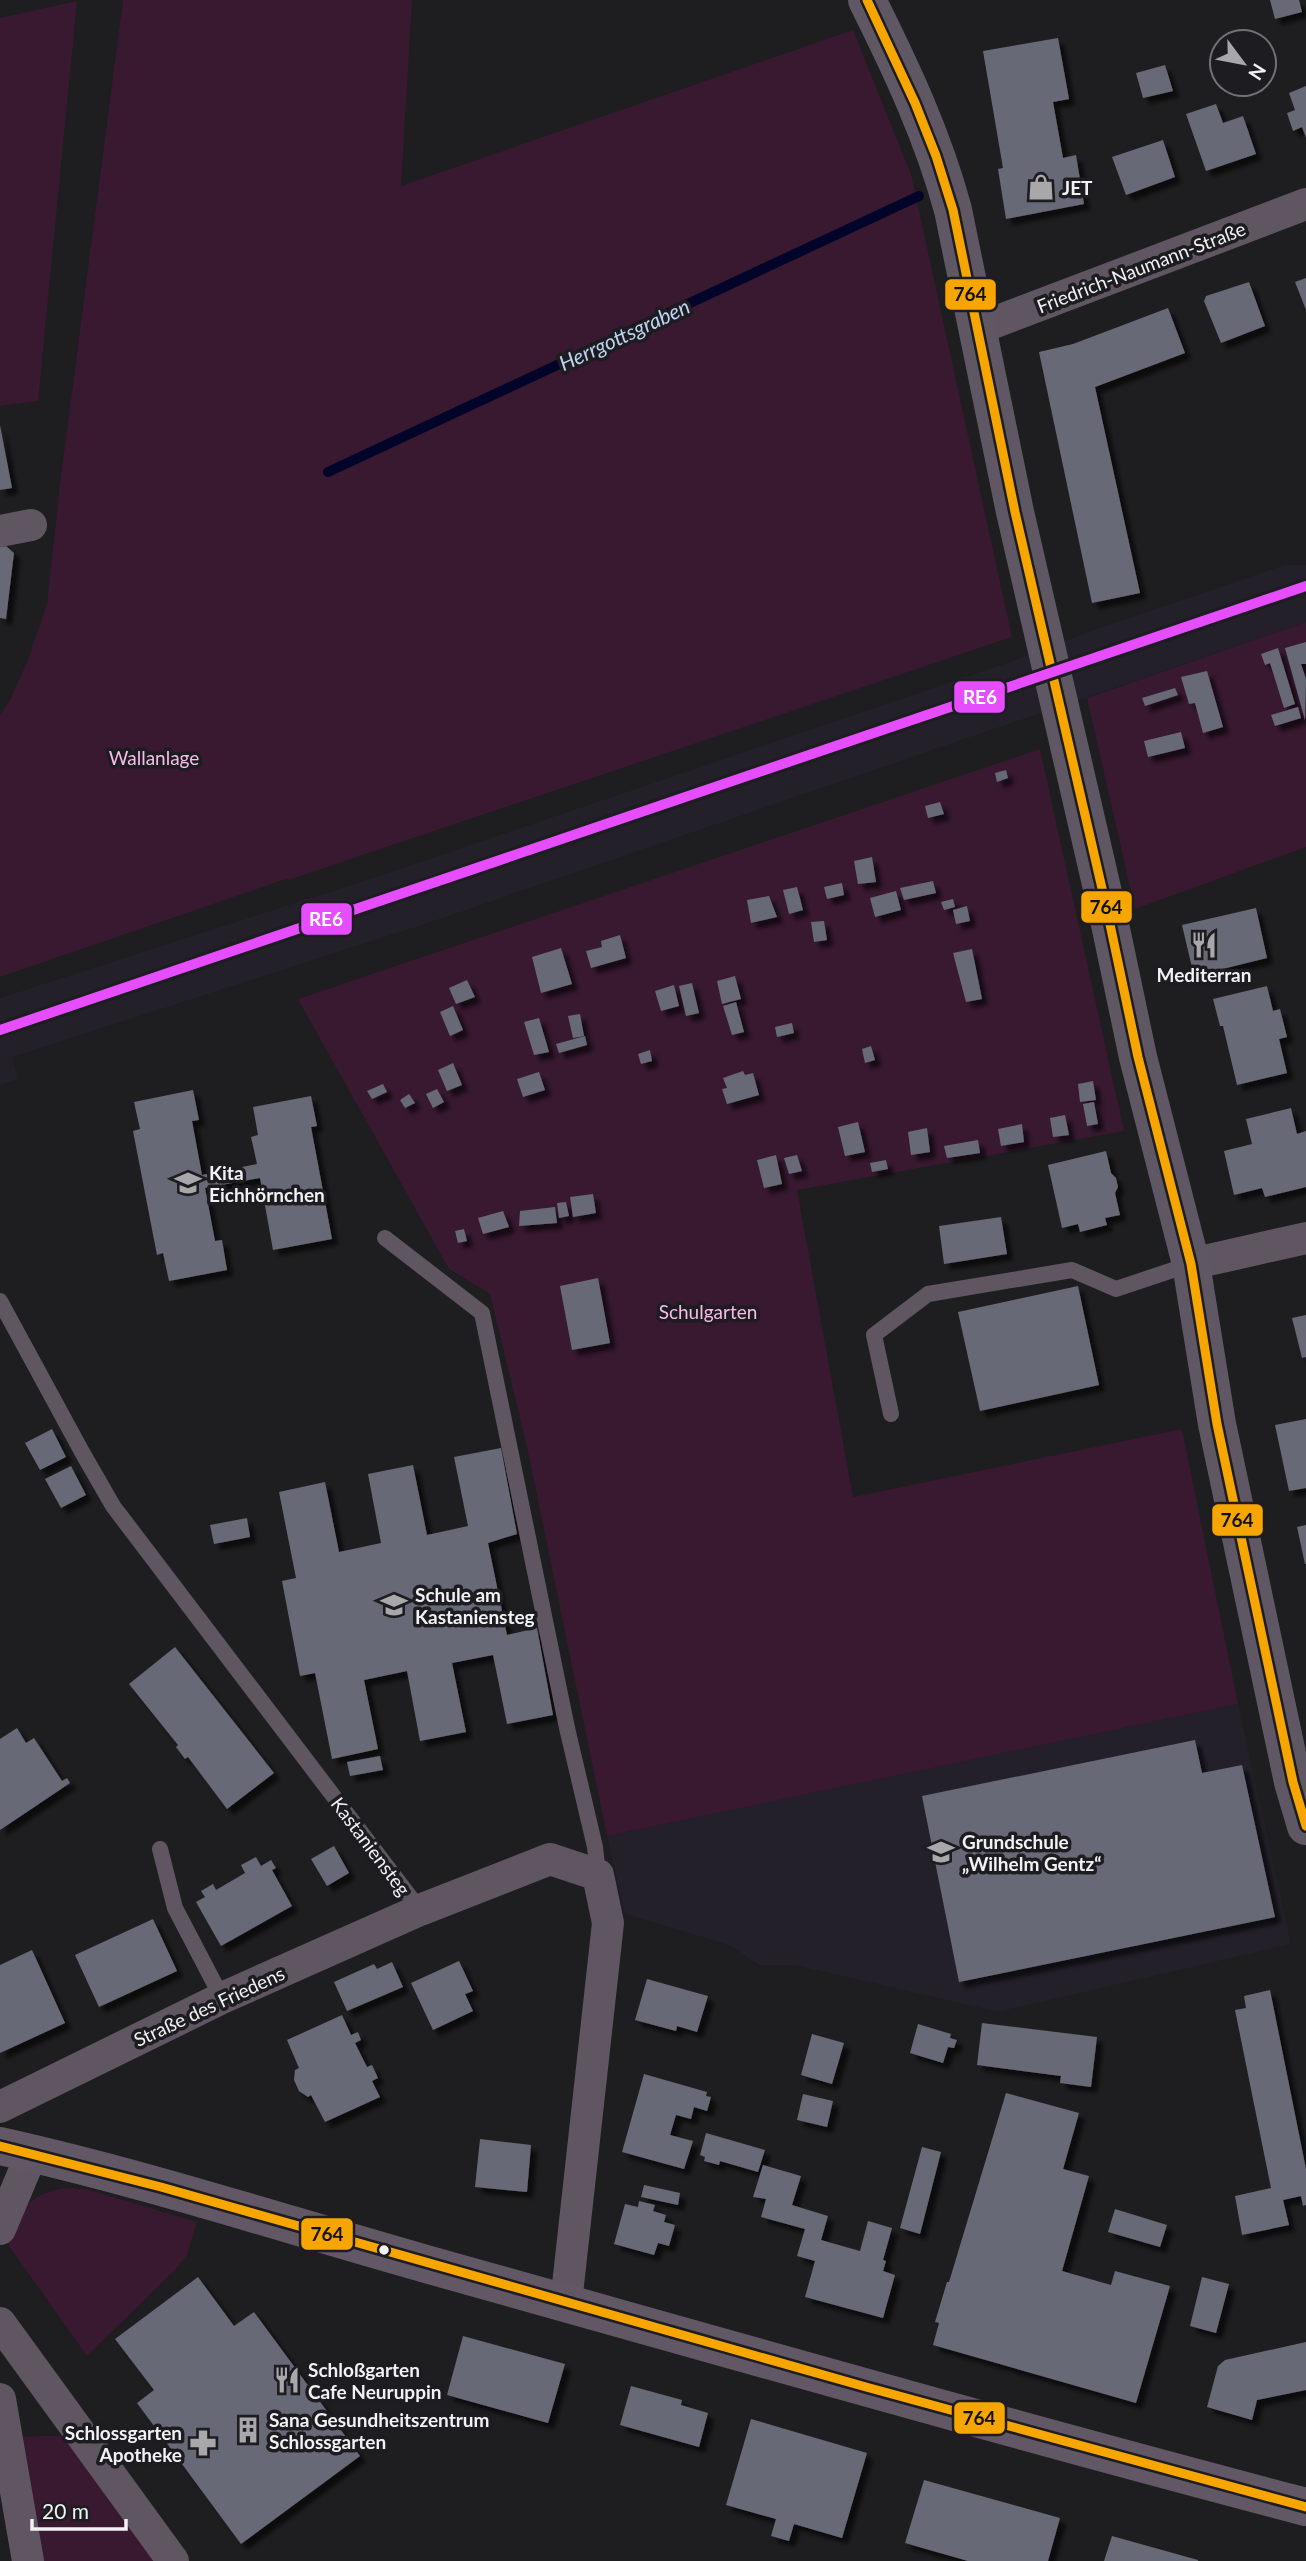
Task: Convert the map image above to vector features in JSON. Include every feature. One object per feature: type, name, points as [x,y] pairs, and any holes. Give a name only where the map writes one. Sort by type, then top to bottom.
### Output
[{"type":"main road","points":[[867,0],[940,162],[953,210],[1015,512],[1054,673],[1138,1056],[1191,1264],[1217,1424],[1300,1779],[1306,1826]]},
{"type":"main road","points":[[16,2150],[214,2201],[995,2425],[1306,2507]]},
{"type":"street","name":"Friedrich-Naumann-Straße","points":[[977,329],[1306,204]]},
{"type":"street","points":[[0,531],[31,525]]},
{"type":"street","points":[[1191,1264],[1306,1238]]},
{"type":"street","name":"Kastaniensteg","points":[[420,1910],[550,1858],[598,1875]]},
{"type":"street","points":[[566,2303],[608,1923],[598,1875]]},
{"type":"street","name":"Straße des Friedens","points":[[0,2107],[222,1997],[420,1910]]},
{"type":"street","points":[[0,2230],[16,2150]]},
{"type":"street","points":[[0,2323],[173,2561]]},
{"type":"street","points":[[0,2399],[28,2561]]},
{"type":"lane","points":[[386,1238],[482,1313],[595,1847],[598,1875]]},
{"type":"lane","points":[[891,1414],[874,1335],[928,1294],[1072,1270],[1116,1289],[1191,1264]]},
{"type":"lane","name":"Kastaniensteg","points":[[0,1301],[114,1506],[420,1910]]},
{"type":"lane","points":[[160,1849],[175,1908],[222,1997]]},
{"type":"shaded area","points":[[1285,565],[1306,565],[1306,622],[428,923],[12,1057],[18,1079],[0,1085],[0,998],[376,877],[1010,662],[1091,631]]},
{"type":"shaded area","name":"Grundschule „Wilhelm Gentz“","points":[[1238,1704],[1291,1944],[998,2012],[795,1965],[759,1965],[729,1945],[625,1914],[607,1836]]},
{"type":"green space","name":"Wallanlage","points":[[123,0],[412,0],[401,186],[853,30],[911,174],[1012,637],[0,977],[0,715],[27,662],[47,604]]},
{"type":"green space","points":[[77,1],[38,401],[0,406],[0,18]]},
{"type":"green space","points":[[1306,622],[1306,847],[1135,909],[1087,698]]},
{"type":"green space","name":"Schulgarten","points":[[1040,749],[1124,1131],[797,1190],[853,1497],[1182,1429],[1238,1704],[607,1836],[527,1447],[490,1294],[449,1269],[298,999]]},
{"type":"green space","points":[[65,2188],[86,2189],[197,2222],[187,2255],[175,2270],[87,2356],[9,2246],[15,2223],[26,2206],[33,2199]]},
{"type":"green space","points":[[68,2435],[157,2561],[39,2561],[17,2437]]},
{"type":"building","points":[[1270,0],[1299,0],[1302,12],[1275,19]]},
{"type":"building","name":"JET","points":[[1058,38],[1069,99],[1053,102],[1063,158],[1076,155],[1084,204],[1006,219],[998,169],[1003,168],[983,51]]},
{"type":"building","points":[[1165,65],[1173,91],[1143,98],[1136,73]]},
{"type":"building","points":[[1306,86],[1306,138],[1302,127],[1293,131],[1287,113],[1295,110],[1289,93]]},
{"type":"building","points":[[1216,104],[1223,123],[1243,116],[1256,154],[1206,171],[1186,114]]},
{"type":"building","points":[[1163,140],[1175,177],[1126,195],[1112,157]]},
{"type":"building","points":[[1306,278],[1306,310],[1295,282]]},
{"type":"building","points":[[1249,282],[1265,326],[1221,343],[1204,301],[1206,296]]},
{"type":"building","points":[[1168,308],[1185,353],[1095,387],[1140,593],[1092,603],[1039,352],[1073,344]]},
{"type":"building","points":[[0,425],[12,488],[0,490]]},
{"type":"building","points":[[6,546],[14,553],[6,619],[0,618],[0,547]]},
{"type":"building","points":[[1306,642],[1306,664],[1301,664],[1306,679],[1305,720],[1285,648]]},
{"type":"building","points":[[1278,648],[1295,704],[1284,708],[1270,663],[1265,665],[1261,654]]},
{"type":"building","points":[[1207,671],[1223,727],[1203,733],[1195,703],[1189,704],[1181,677]]},
{"type":"building","points":[[1175,688],[1178,695],[1145,706],[1142,698]]},
{"type":"building","points":[[1298,707],[1301,718],[1275,726],[1271,715]]},
{"type":"building","points":[[1181,732],[1185,748],[1148,757],[1144,741]]},
{"type":"building","points":[[1006,770],[1008,778],[997,782],[995,773]]},
{"type":"building","points":[[940,802],[944,814],[928,818],[925,806]]},
{"type":"building","points":[[872,857],[876,882],[858,884],[854,861]]},
{"type":"building","points":[[933,881],[936,893],[904,900],[900,888]]},
{"type":"building","points":[[842,883],[844,895],[827,899],[824,887]]},
{"type":"building","points":[[797,887],[803,910],[789,914],[783,890]]},
{"type":"building","points":[[896,891],[901,910],[875,917],[870,898]]},
{"type":"building","points":[[769,896],[777,917],[751,923],[747,900]]},
{"type":"building","points":[[953,899],[955,907],[944,910],[941,902]]},
{"type":"building","points":[[967,906],[970,921],[956,924],[953,910]]},
{"type":"building","points":[[1256,908],[1267,958],[1194,976],[1182,925]]},
{"type":"building","points":[[824,921],[827,940],[814,942],[811,922]]},
{"type":"building","points":[[620,935],[626,958],[591,968],[586,951],[602,947],[601,941]]},
{"type":"building","points":[[561,948],[572,984],[541,993],[532,957]]},
{"type":"building","points":[[972,949],[982,999],[966,1002],[953,953]]},
{"type":"building","points":[[735,976],[741,999],[722,1004],[717,981]]},
{"type":"building","points":[[467,980],[475,997],[456,1004],[449,988]]},
{"type":"building","points":[[692,983],[699,1013],[686,1016],[679,986]]},
{"type":"building","points":[[674,985],[679,1006],[661,1011],[655,991]]},
{"type":"building","points":[[1267,986],[1273,1011],[1280,1009],[1287,1037],[1279,1039],[1287,1073],[1237,1085],[1223,1026],[1220,1026],[1213,999]]},
{"type":"building","points":[[736,1002],[744,1032],[732,1035],[723,1006]]},
{"type":"building","points":[[453,1006],[463,1030],[450,1036],[440,1012]]},
{"type":"building","points":[[580,1014],[584,1036],[573,1038],[568,1016]]},
{"type":"building","points":[[539,1018],[549,1052],[534,1055],[524,1022]]},
{"type":"building","points":[[792,1023],[794,1033],[777,1037],[775,1027]]},
{"type":"building","points":[[585,1036],[587,1045],[559,1053],[556,1044]]},
{"type":"building","points":[[871,1046],[875,1060],[865,1063],[862,1049]]},
{"type":"building","points":[[650,1050],[652,1061],[641,1064],[638,1054]]},
{"type":"building","points":[[453,1063],[462,1085],[447,1091],[438,1070]]},
{"type":"building","points":[[743,1071],[745,1075],[753,1073],[759,1095],[727,1104],[722,1089],[727,1088],[723,1078]]},
{"type":"building","points":[[539,1072],[545,1090],[523,1097],[517,1079]]},
{"type":"building","points":[[1093,1081],[1096,1100],[1080,1102],[1078,1084]]},
{"type":"building","points":[[383,1084],[387,1092],[372,1099],[367,1091]]},
{"type":"building","points":[[437,1089],[444,1102],[433,1108],[426,1094]]},
{"type":"building","name":"Kita Eichhörnchen","points":[[193,1090],[199,1120],[192,1121],[202,1175],[257,1164],[251,1137],[258,1135],[253,1107],[311,1096],[317,1126],[311,1127],[332,1239],[273,1250],[260,1178],[205,1188],[215,1241],[222,1240],[227,1270],[169,1281],[163,1253],[157,1255],[133,1131],[140,1129],[134,1102]]},
{"type":"building","points":[[409,1094],[415,1103],[405,1108],[400,1100]]},
{"type":"building","points":[[1094,1102],[1098,1124],[1087,1126],[1083,1104]]},
{"type":"building","points":[[1291,1108],[1297,1134],[1306,1131],[1306,1187],[1265,1197],[1262,1188],[1234,1195],[1224,1151],[1252,1144],[1246,1119]]},
{"type":"building","points":[[1065,1115],[1069,1135],[1053,1137],[1050,1118]]},
{"type":"building","points":[[858,1122],[865,1152],[845,1156],[838,1127]]},
{"type":"building","points":[[1022,1124],[1024,1142],[1001,1146],[998,1129]]},
{"type":"building","points":[[927,1128],[930,1152],[911,1155],[908,1132]]},
{"type":"building","points":[[978,1140],[980,1153],[947,1158],[944,1146]]},
{"type":"building","points":[[1106,1151],[1111,1173],[1116,1178],[1118,1187],[1115,1193],[1120,1215],[1105,1218],[1107,1225],[1080,1232],[1078,1224],[1062,1228],[1048,1165]]},
{"type":"building","points":[[776,1155],[782,1184],[764,1188],[757,1160]]},
{"type":"building","points":[[797,1155],[802,1171],[789,1174],[784,1158]]},
{"type":"building","points":[[886,1160],[888,1169],[872,1172],[870,1163]]},
{"type":"building","points":[[593,1194],[596,1213],[573,1217],[570,1197]]},
{"type":"building","points":[[566,1202],[569,1216],[559,1218],[557,1203]]},
{"type":"building","points":[[555,1207],[557,1223],[519,1226],[520,1211]]},
{"type":"building","points":[[503,1211],[509,1227],[483,1234],[478,1218]]},
{"type":"building","points":[[1001,1217],[1007,1254],[944,1264],[939,1226]]},
{"type":"building","points":[[464,1229],[467,1241],[458,1243],[455,1231]]},
{"type":"building","points":[[598,1278],[610,1343],[572,1350],[560,1286]]},
{"type":"building","points":[[1078,1286],[1099,1385],[980,1411],[958,1312]]},
{"type":"building","points":[[1306,1315],[1306,1357],[1302,1358],[1292,1318]]},
{"type":"building","points":[[1306,1419],[1306,1488],[1289,1491],[1275,1425]]},
{"type":"building","points":[[52,1429],[66,1457],[40,1470],[25,1443]]},
{"type":"building","name":"Schule am Kastaniensteg","points":[[501,1448],[517,1534],[488,1543],[507,1635],[537,1628],[553,1715],[507,1724],[493,1655],[452,1663],[466,1732],[420,1741],[407,1671],[364,1680],[378,1749],[332,1759],[315,1673],[300,1676],[282,1581],[296,1578],[279,1492],[325,1482],[339,1552],[381,1543],[368,1474],[413,1465],[427,1535],[468,1526],[454,1457]]},
{"type":"building","points":[[71,1466],[86,1495],[61,1508],[45,1479]]},
{"type":"building","points":[[247,1518],[250,1537],[214,1544],[210,1525]]},
{"type":"building","points":[[1306,1525],[1306,1564],[1305,1564],[1297,1527]]},
{"type":"building","points":[[175,1647],[274,1773],[227,1809],[188,1757],[185,1759],[176,1747],[178,1745],[129,1684]]},
{"type":"building","points":[[17,1728],[26,1743],[34,1738],[62,1781],[67,1778],[70,1783],[0,1830],[0,1739]]},
{"type":"building","name":"Grundschule „Wilhelm Gentz“","points":[[1195,1740],[1202,1773],[1242,1765],[1275,1917],[959,1982],[922,1796]]},
{"type":"building","points":[[380,1756],[383,1770],[350,1776],[347,1762]]},
{"type":"building","points":[[334,1846],[349,1873],[327,1886],[311,1859]]},
{"type":"building","points":[[256,1857],[261,1866],[271,1860],[276,1868],[272,1870],[292,1906],[221,1946],[196,1902],[205,1897],[201,1891],[213,1884],[216,1890],[245,1873],[241,1865]]},
{"type":"building","points":[[153,1919],[177,1971],[99,2007],[75,1955]]},
{"type":"building","points":[[32,1950],[65,2023],[0,2053],[0,1965]]},
{"type":"building","points":[[459,1961],[473,1991],[465,1994],[473,2011],[433,2030],[411,1983]]},
{"type":"building","points":[[392,1962],[403,1987],[347,2011],[334,1982],[374,1964],[377,1969]]},
{"type":"building","points":[[647,1979],[708,1996],[697,2032],[677,2026],[676,2031],[635,2020]]},
{"type":"building","points":[[1270,1990],[1306,2169],[1306,2205],[1303,2206],[1301,2196],[1283,2200],[1289,2225],[1242,2235],[1235,2196],[1271,2188],[1235,2010],[1246,2008],[1244,1996]]},
{"type":"building","points":[[342,2015],[351,2035],[358,2032],[361,2040],[355,2043],[367,2067],[372,2065],[378,2078],[372,2081],[380,2097],[325,2122],[311,2095],[308,2097],[299,2091],[294,2080],[295,2070],[299,2068],[287,2040]]},
{"type":"building","points":[[982,2023],[1097,2037],[1091,2087],[1060,2083],[1061,2076],[977,2065]]},
{"type":"building","points":[[918,2024],[951,2034],[950,2038],[957,2040],[954,2048],[948,2047],[943,2063],[910,2053]]},
{"type":"building","points":[[812,2034],[844,2043],[832,2084],[801,2075]]},
{"type":"building","points":[[644,2074],[707,2092],[706,2096],[711,2097],[707,2111],[694,2107],[691,2119],[676,2115],[670,2135],[693,2141],[684,2169],[622,2152]]},
{"type":"building","points":[[1006,2093],[1079,2113],[1063,2169],[1089,2176],[1062,2271],[1111,2285],[1115,2271],[1170,2286],[1136,2403],[933,2345],[939,2323],[935,2322]]},
{"type":"building","points":[[803,2094],[833,2101],[827,2127],[797,2120]]},
{"type":"building","points":[[706,2133],[765,2150],[758,2172],[720,2161],[719,2165],[704,2161],[705,2157],[700,2155]]},
{"type":"building","points":[[480,2139],[531,2145],[527,2192],[475,2187]]},
{"type":"building","points":[[922,2147],[941,2152],[920,2234],[900,2228]]},
{"type":"building","points":[[763,2165],[801,2176],[792,2205],[828,2216],[821,2240],[860,2251],[868,2221],[892,2228],[883,2260],[886,2261],[883,2271],[895,2275],[883,2318],[805,2297],[815,2261],[797,2256],[805,2229],[761,2217],[766,2199],[753,2197]]},
{"type":"building","points":[[644,2185],[680,2193],[678,2205],[641,2197]]},
{"type":"building","points":[[639,2201],[655,2205],[653,2211],[666,2215],[664,2222],[675,2225],[669,2246],[658,2243],[654,2255],[614,2244],[625,2204],[638,2207]]},
{"type":"building","points":[[1115,2209],[1167,2225],[1160,2247],[1108,2232]]},
{"type":"building","name":"Sana Gesundheitszentrum Schlossgarten","points":[[198,2277],[234,2326],[254,2312],[360,2456],[241,2544],[137,2403],[154,2390],[115,2339]]},
{"type":"building","points":[[1202,2277],[1229,2284],[1216,2333],[1190,2326]]},
{"type":"building","points":[[463,2336],[565,2364],[548,2423],[447,2395]]},
{"type":"building","points":[[1306,2342],[1306,2390],[1257,2400],[1252,2420],[1207,2407],[1218,2366],[1225,2360]]},
{"type":"building","points":[[631,2386],[682,2400],[681,2405],[708,2413],[699,2447],[620,2425]]},
{"type":"building","points":[[751,2419],[867,2453],[842,2538],[794,2524],[789,2541],[771,2536],[776,2519],[726,2505]]},
{"type":"building","points":[[924,2480],[1060,2518],[1048,2561],[968,2561],[905,2543]]},
{"type":"building","points":[[1112,2536],[1198,2560],[1198,2561],[1104,2561]]},
{"type":"waterway","name":"Herrgottsgraben","points":[[328,472],[919,196]]},
{"type":"transit line","name":"764","points":[[867,0],[915,103],[953,210],[1015,512],[1107,910],[1138,1057],[1191,1264],[1217,1424],[1293,1782],[1306,1826]]},
{"type":"transit line","name":"RE6","points":[[0,1030],[1306,586]]},
{"type":"transit line","name":"764","points":[[0,2146],[161,2187],[866,2387],[1306,2507]]},
{"type":"place","name":"JET","points":[[1041,187]]},
{"type":"place","name":"Mediterran","points":[[1204,945]]},
{"type":"place","name":"Kita Eichhörnchen","points":[[188,1183]]},
{"type":"place","name":"Schule am Kastaniensteg","points":[[394,1605]]},
{"type":"place","name":"Grundschule „Wilhelm Gentz“","points":[[941,1852]]},
{"type":"place","name":"Schloßgarten Cafe Neuruppin","points":[[287,2380]]},
{"type":"place","name":"Sana Gesundheitszentrum Schlossgarten","points":[[248,2430]]},
{"type":"place","name":"Schlossgarten Apotheke","points":[[203,2443]]}]
